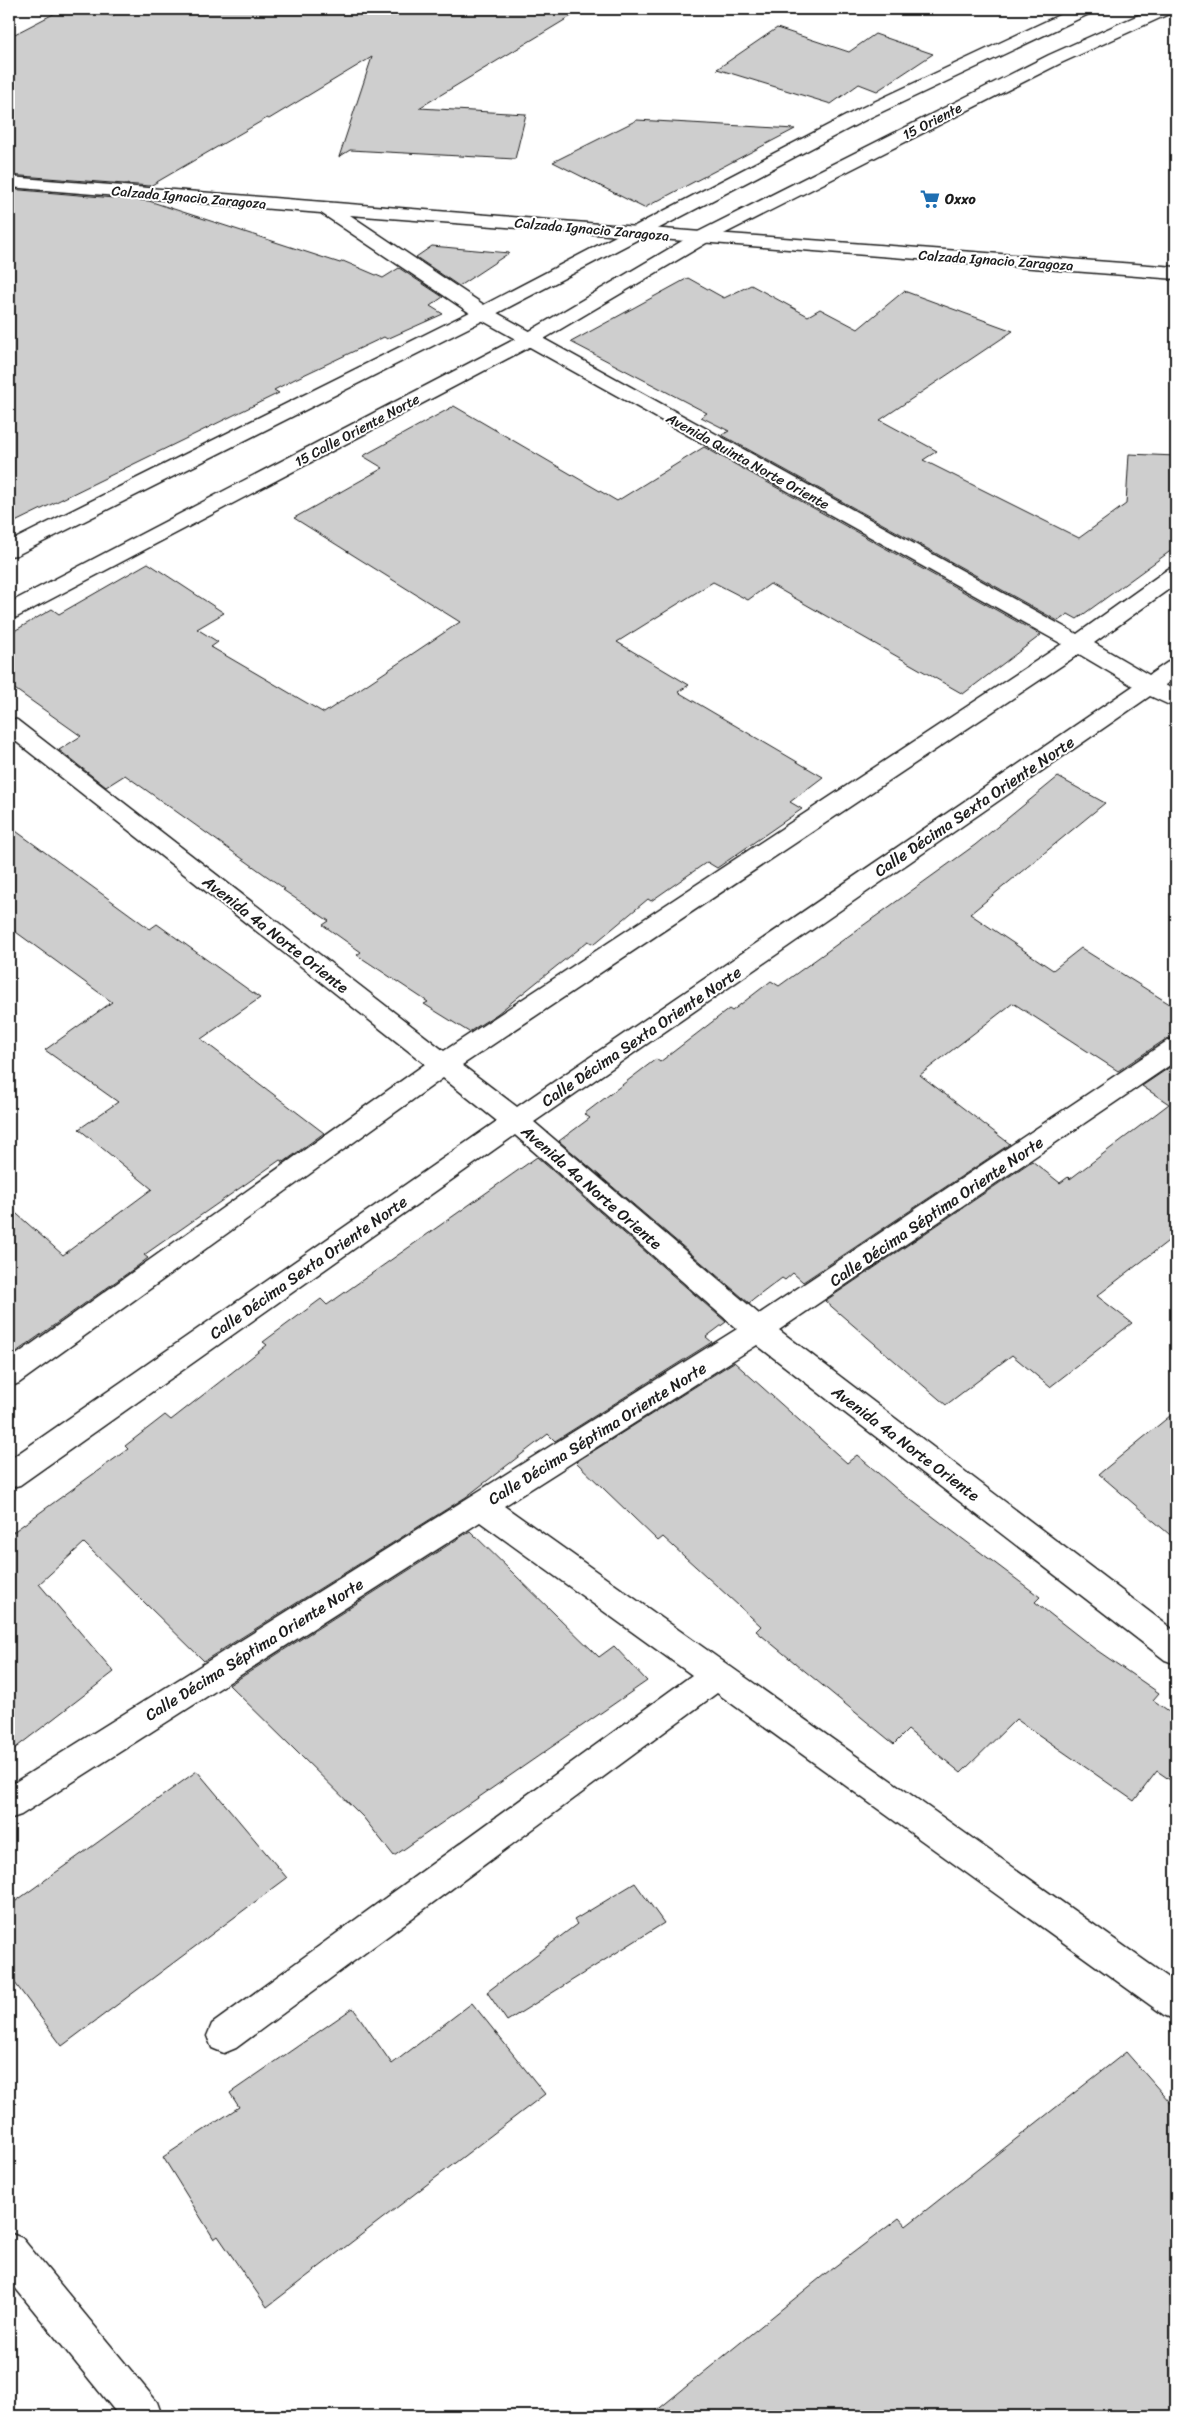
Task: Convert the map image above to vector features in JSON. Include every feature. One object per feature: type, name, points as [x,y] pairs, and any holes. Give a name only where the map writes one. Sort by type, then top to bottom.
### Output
[{"type":"street","points":[[9,550],[483,313],[865,113],[1085,9]]},
{"type":"street","name":"15 Oriente","points":[[701,238],[1055,59],[1164,9]]},
{"type":"street","name":"Calzada Ignacio Zaragoza","points":[[9,182],[701,238],[1176,273]]},
{"type":"street","name":"Avenida Quinta Norte Oriente","points":[[327,208],[483,313],[1078,644],[1176,701]]},
{"type":"street","name":"15 Calle Oriente Norte","points":[[9,612],[530,340],[701,238]]},
{"type":"street","points":[[9,1374],[443,1065],[1078,644],[1176,574]]},
{"type":"street","name":"Calle Décima Sexta Oriente Norte","points":[[9,1476],[516,1121],[1176,667]]},
{"type":"street","name":"Avenida 4a Norte Oriente","points":[[9,724],[516,1121],[758,1330],[1171,1637]]},
{"type":"street","name":"Calle Décima Séptima Oriente Norte","points":[[9,1804],[758,1330],[1176,1048]]},
{"type":"street","points":[[481,1506],[1176,2003]]},
{"type":"street","points":[[224,2036],[717,1675]]},
{"type":"street","points":[[9,2251],[142,2416]]},
{"type":"building","points":[[63,9],[92,9],[112,16],[125,9],[583,9],[419,108],[526,114],[515,159],[350,150],[339,157],[372,57],[269,119],[267,118],[150,186],[9,175],[9,37]]},
{"type":"building","points":[[777,28],[849,52],[875,34],[933,54],[877,91],[859,84],[831,104],[717,69]]},
{"type":"building","points":[[637,120],[795,129],[644,208],[553,162]]},
{"type":"building","points":[[9,189],[149,201],[340,263],[343,261],[383,278],[399,268],[443,297],[430,306],[443,314],[387,339],[384,337],[295,379],[274,390],[279,393],[9,525]]},
{"type":"building","points":[[432,246],[509,253],[459,286],[416,257]]},
{"type":"building","points":[[688,278],[724,298],[751,285],[808,316],[820,309],[858,329],[904,291],[1013,331],[880,420],[937,451],[923,460],[1079,538],[1126,504],[1129,454],[1176,456],[1176,547],[1077,619],[1068,614],[1058,621],[722,435],[729,431],[701,417],[707,413],[571,342]]},
{"type":"building","points":[[454,406],[617,501],[704,447],[1041,635],[963,694],[770,584],[748,600],[713,582],[617,642],[689,685],[678,692],[823,777],[790,802],[802,809],[717,868],[707,862],[651,901],[648,899],[594,944],[588,941],[497,1014],[469,1032],[424,1004],[428,1002],[357,955],[361,952],[323,925],[329,921],[283,890],[285,889],[125,775],[106,787],[59,750],[81,736],[9,685],[9,634],[52,609],[59,614],[148,563],[224,613],[197,629],[218,642],[211,647],[324,713],[460,622],[294,518],[383,468],[363,456]]},
{"type":"building","points":[[1058,777],[1105,803],[970,914],[1053,970],[1081,948],[1176,1008],[1176,1037],[1166,1039],[1118,1071],[1013,1003],[920,1075],[1010,1144],[803,1282],[793,1273],[785,1280],[782,1278],[749,1303],[559,1141],[590,1118],[584,1114],[656,1059],[660,1062],[729,1009],[732,1011],[771,981],[779,986],[975,845]]},
{"type":"building","points":[[9,826],[150,929],[157,924],[260,998],[201,1039],[324,1133],[284,1162],[280,1160],[144,1255],[148,1258],[9,1357],[9,1207],[63,1255],[152,1189],[79,1129],[118,1102],[45,1050],[112,1002],[9,927]]},
{"type":"building","points":[[1176,1063],[1176,1235],[1097,1296],[1132,1323],[1050,1387],[1012,1355],[946,1405],[825,1301],[1032,1161],[1060,1183],[1068,1177],[1070,1179],[1169,1104],[1142,1086]]},
{"type":"building","points":[[537,1157],[726,1322],[706,1337],[712,1342],[555,1441],[548,1434],[466,1497],[204,1661],[84,1543],[39,1584],[114,1672],[9,1753],[9,1535],[128,1449],[125,1446],[165,1415],[171,1420],[267,1345],[263,1342],[321,1299],[327,1305]]},
{"type":"building","points":[[734,1362],[847,1463],[857,1455],[899,1491],[1040,1597],[1035,1602],[1095,1649],[1159,1693],[1153,1700],[1176,1716],[1176,1784],[1157,1771],[1134,1801],[1016,1719],[961,1773],[908,1730],[894,1744],[756,1631],[761,1626],[663,1537],[658,1541],[576,1462]]},
{"type":"building","points":[[1176,1411],[1176,1540],[1099,1474]]},
{"type":"building","points":[[470,1531],[599,1657],[614,1646],[647,1681],[394,1856],[363,1817],[229,1685]]},
{"type":"building","points":[[197,1771],[287,1878],[62,2046],[9,1975],[9,1906]]},
{"type":"building","points":[[635,1883],[664,1923],[507,2021],[487,1992],[577,1924],[574,1920]]},
{"type":"building","points":[[472,2003],[545,2094],[267,2307],[218,2236],[214,2239],[163,2157],[239,2107],[230,2093],[353,2008],[392,2064]]},
{"type":"building","points":[[1126,2052],[1176,2109],[1176,2416],[650,2416],[825,2274],[899,2218],[906,2226]]},
{"type":"place","name":"Oxxo","points":[[930,199]]}]
